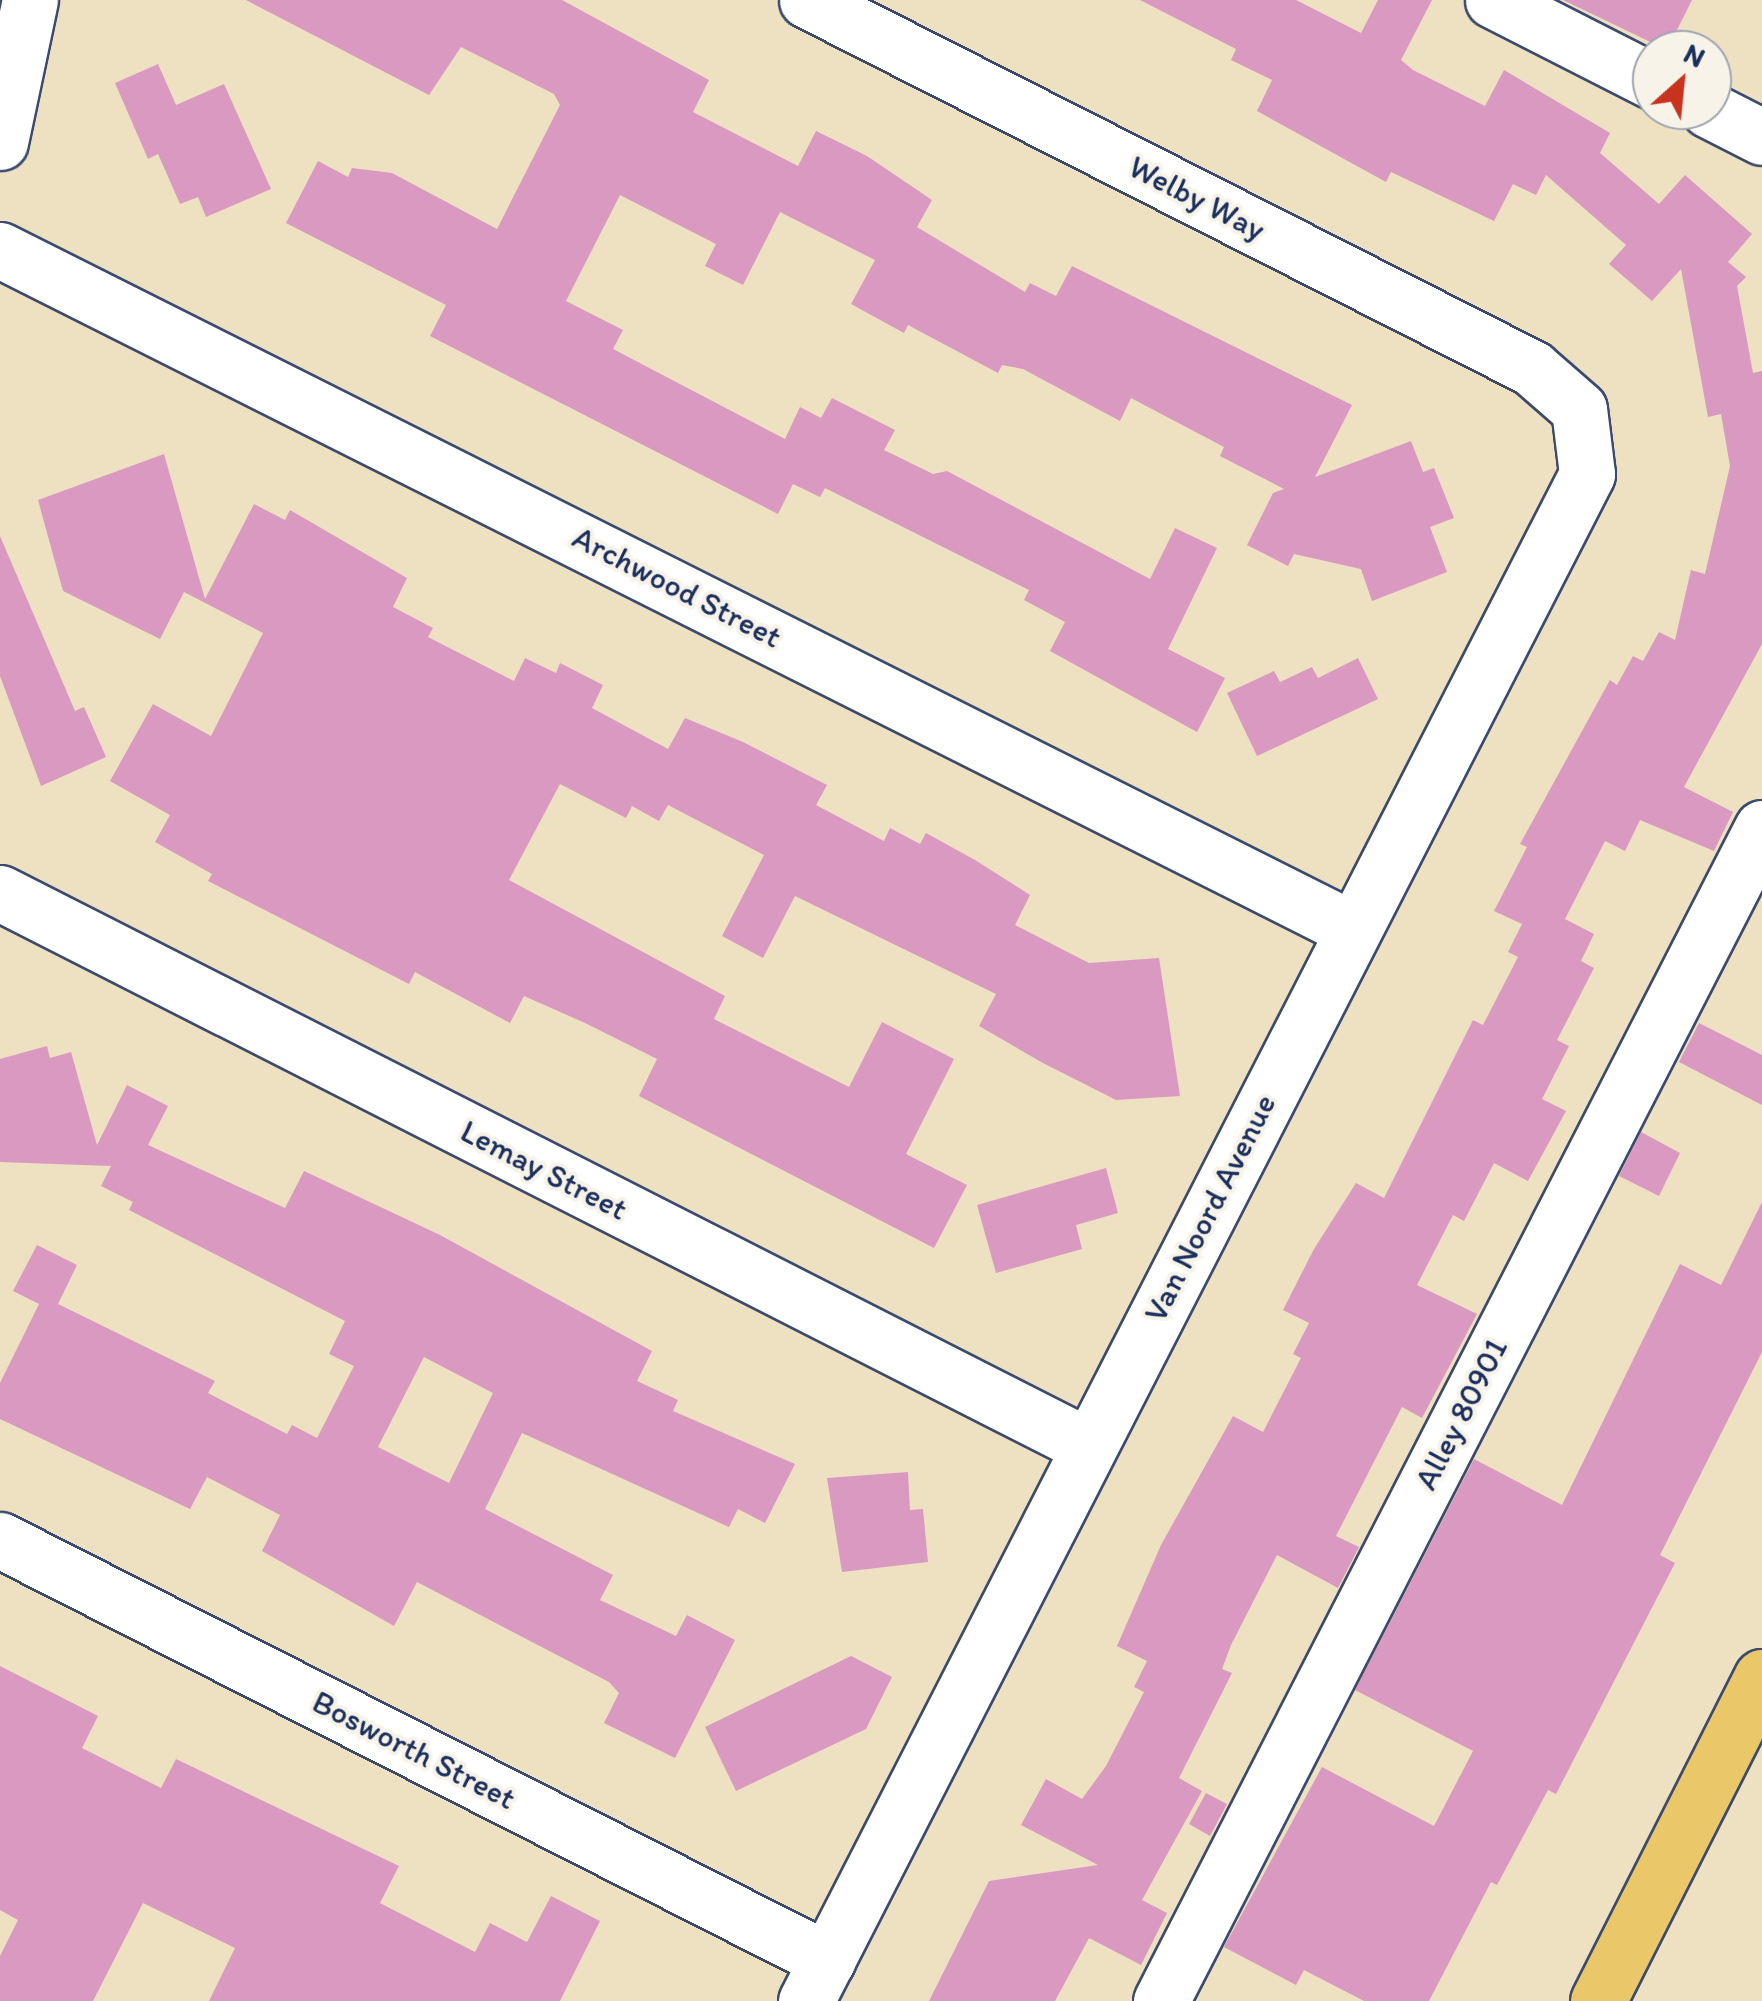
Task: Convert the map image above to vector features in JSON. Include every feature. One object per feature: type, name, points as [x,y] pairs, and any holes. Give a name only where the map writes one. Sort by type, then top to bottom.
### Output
[{"type":"main road","points":[[1598,2001],[1762,1677]]},
{"type":"street","points":[[0,142],[30,0]]},
{"type":"street","name":"Welby Way","points":[[807,0],[1532,368],[1579,410]]},
{"type":"street","points":[[1493,0],[1632,71]]},
{"type":"street","points":[[1732,122],[1762,137]]},
{"type":"street","name":"Archwood Street","points":[[0,250],[1352,929]]},
{"type":"street","name":"Van Noord Avenue","points":[[817,1980],[1586,474],[1579,410]]},
{"type":"street","name":"Alley 80901","points":[[1161,2001],[1762,828]]},
{"type":"street","name":"Lemay Street","points":[[0,893],[1088,1446]]},
{"type":"street","name":"Bosworth Street","points":[[0,1540],[817,1980]]},
{"type":"building","points":[[246,0],[562,0],[709,80],[693,112],[798,166],[816,131],[867,156],[932,200],[917,227],[1025,292],[1030,283],[1056,296],[1072,266],[1352,405],[1315,477],[1411,441],[1423,472],[1434,468],[1454,518],[1430,527],[1447,572],[1372,601],[1361,569],[1294,554],[1288,566],[1247,545],[1273,493],[1284,489],[1220,456],[1224,447],[1131,398],[1120,421],[1023,369],[1002,365],[998,373],[908,325],[904,333],[851,304],[875,260],[780,212],[743,285],[705,266],[716,244],[620,195],[566,301],[623,330],[613,349],[785,439],[800,407],[821,418],[832,398],[895,430],[884,450],[933,474],[947,471],[1150,579],[1175,528],[1217,548],[1168,649],[1225,678],[1197,732],[1050,651],[1065,622],[1024,600],[1029,590],[825,488],[820,497],[793,484],[778,514],[430,336],[446,305],[286,223],[318,161],[348,177],[352,168],[392,173],[497,229],[560,105],[554,94],[461,47],[429,95]]},
{"type":"building","points":[[1140,0],[1296,0],[1361,33],[1378,0],[1432,0],[1401,60],[1413,70],[1485,106],[1504,70],[1610,133],[1600,153],[1659,204],[1685,175],[1752,234],[1728,262],[1746,277],[1737,286],[1753,373],[1762,371],[1762,644],[1684,787],[1733,812],[1714,851],[1640,820],[1625,851],[1605,841],[1565,919],[1594,934],[1581,961],[1594,968],[1557,1040],[1569,1046],[1542,1099],[1566,1111],[1528,1181],[1494,1163],[1464,1221],[1453,1215],[1417,1285],[1477,1314],[1422,1418],[1402,1407],[1336,1536],[1359,1547],[1338,1588],[1277,1555],[1231,1645],[1222,1669],[1232,1673],[1179,1778],[1202,1791],[1142,1900],[1167,1913],[1141,1965],[1089,1938],[1055,2001],[929,2001],[989,1881],[1098,1865],[1021,1825],[1046,1779],[1082,1799],[1106,1766],[1144,1692],[1134,1687],[1147,1661],[1117,1646],[1161,1545],[1233,1416],[1263,1432],[1301,1358],[1293,1354],[1309,1323],[1283,1310],[1314,1249],[1356,1183],[1384,1198],[1473,1020],[1483,1025],[1518,957],[1508,952],[1522,924],[1494,911],[1527,847],[1520,844],[1610,680],[1617,685],[1633,656],[1643,661],[1659,632],[1675,640],[1691,570],[1705,574],[1730,466],[1721,414],[1708,417],[1681,269],[1652,301],[1609,264],[1626,245],[1546,175],[1536,195],[1513,184],[1494,221],[1391,172],[1386,182],[1257,111],[1272,80],[1231,60],[1236,49]]},
{"type":"building","points":[[1563,0],[1692,0],[1677,30],[1632,30],[1632,33]]},
{"type":"building","points":[[158,64],[176,105],[224,84],[271,189],[206,217],[198,197],[180,204],[158,154],[148,159],[115,83]]},
{"type":"building","points":[[164,454],[205,599],[254,504],[285,520],[290,510],[407,578],[393,607],[433,628],[428,637],[514,681],[525,658],[556,673],[560,663],[603,685],[592,708],[668,749],[685,718],[743,742],[827,785],[816,805],[884,841],[890,828],[920,844],[926,833],[1030,895],[1015,925],[1089,963],[1159,958],[1180,1096],[1116,1100],[1043,1063],[979,1026],[996,994],[795,896],[763,958],[722,936],[764,855],[668,805],[659,821],[632,806],[626,818],[560,784],[509,880],[725,996],[714,1019],[849,1087],[882,1022],[954,1059],[906,1154],[967,1185],[934,1248],[639,1096],[657,1059],[524,996],[510,1023],[415,972],[409,984],[208,881],[212,874],[155,842],[170,815],[110,781],[153,704],[211,736],[263,633],[184,592],[160,639],[63,591],[38,500]]},
{"type":"building","points":[[0,536],[75,711],[84,707],[106,757],[41,786],[0,676]]},
{"type":"building","points":[[1358,658],[1378,699],[1257,756],[1227,693],[1274,671],[1280,682],[1312,667],[1318,678]]},
{"type":"building","points":[[1699,1023],[1762,1055],[1762,1105],[1679,1062]]},
{"type":"building","points":[[47,1046],[50,1058],[71,1052],[97,1145],[127,1085],[168,1106],[148,1145],[285,1208],[304,1171],[440,1235],[652,1351],[637,1381],[678,1400],[673,1411],[795,1464],[765,1523],[738,1509],[729,1527],[522,1433],[485,1509],[613,1575],[600,1600],[676,1636],[687,1615],[735,1640],[675,1758],[604,1723],[619,1693],[609,1682],[417,1582],[394,1626],[262,1551],[280,1515],[207,1477],[190,1509],[0,1419],[0,1383],[39,1304],[13,1291],[37,1245],[77,1265],[58,1304],[215,1381],[208,1393],[287,1434],[292,1425],[317,1438],[354,1366],[329,1354],[345,1321],[129,1210],[133,1202],[101,1186],[111,1166],[0,1162],[0,1059]],"holes":[[[424,1357],[493,1393],[449,1483],[378,1447]]]},
{"type":"building","points":[[1641,1132],[1680,1153],[1659,1196],[1619,1176]]},
{"type":"building","points":[[1106,1168],[1118,1213],[1076,1225],[1082,1249],[996,1273],[977,1205]]},
{"type":"building","points":[[1762,1202],[1762,1352],[1660,1555],[1675,1563],[1556,1794],[1548,1790],[1497,1885],[1491,1882],[1429,2001],[1364,2001],[1304,1970],[1296,1985],[1224,1947],[1322,1767],[1434,1826],[1473,1751],[1355,1690],[1474,1459],[1562,1505],[1680,1264],[1721,1285]]},
{"type":"building","points":[[908,1472],[910,1510],[923,1509],[928,1562],[842,1572],[827,1478]]},
{"type":"building","points":[[851,1656],[892,1677],[866,1729],[736,1791],[705,1727]]},
{"type":"building","points":[[0,1666],[98,1716],[82,1748],[161,1788],[176,1759],[399,1866],[380,1903],[475,1952],[490,1923],[527,1942],[551,1896],[600,1921],[560,2001],[209,2001],[235,1948],[143,1903],[93,2001],[0,2001],[0,1956],[18,1920],[0,1910]]},
{"type":"building","points":[[1206,1793],[1227,1804],[1210,1836],[1189,1824]]}]
